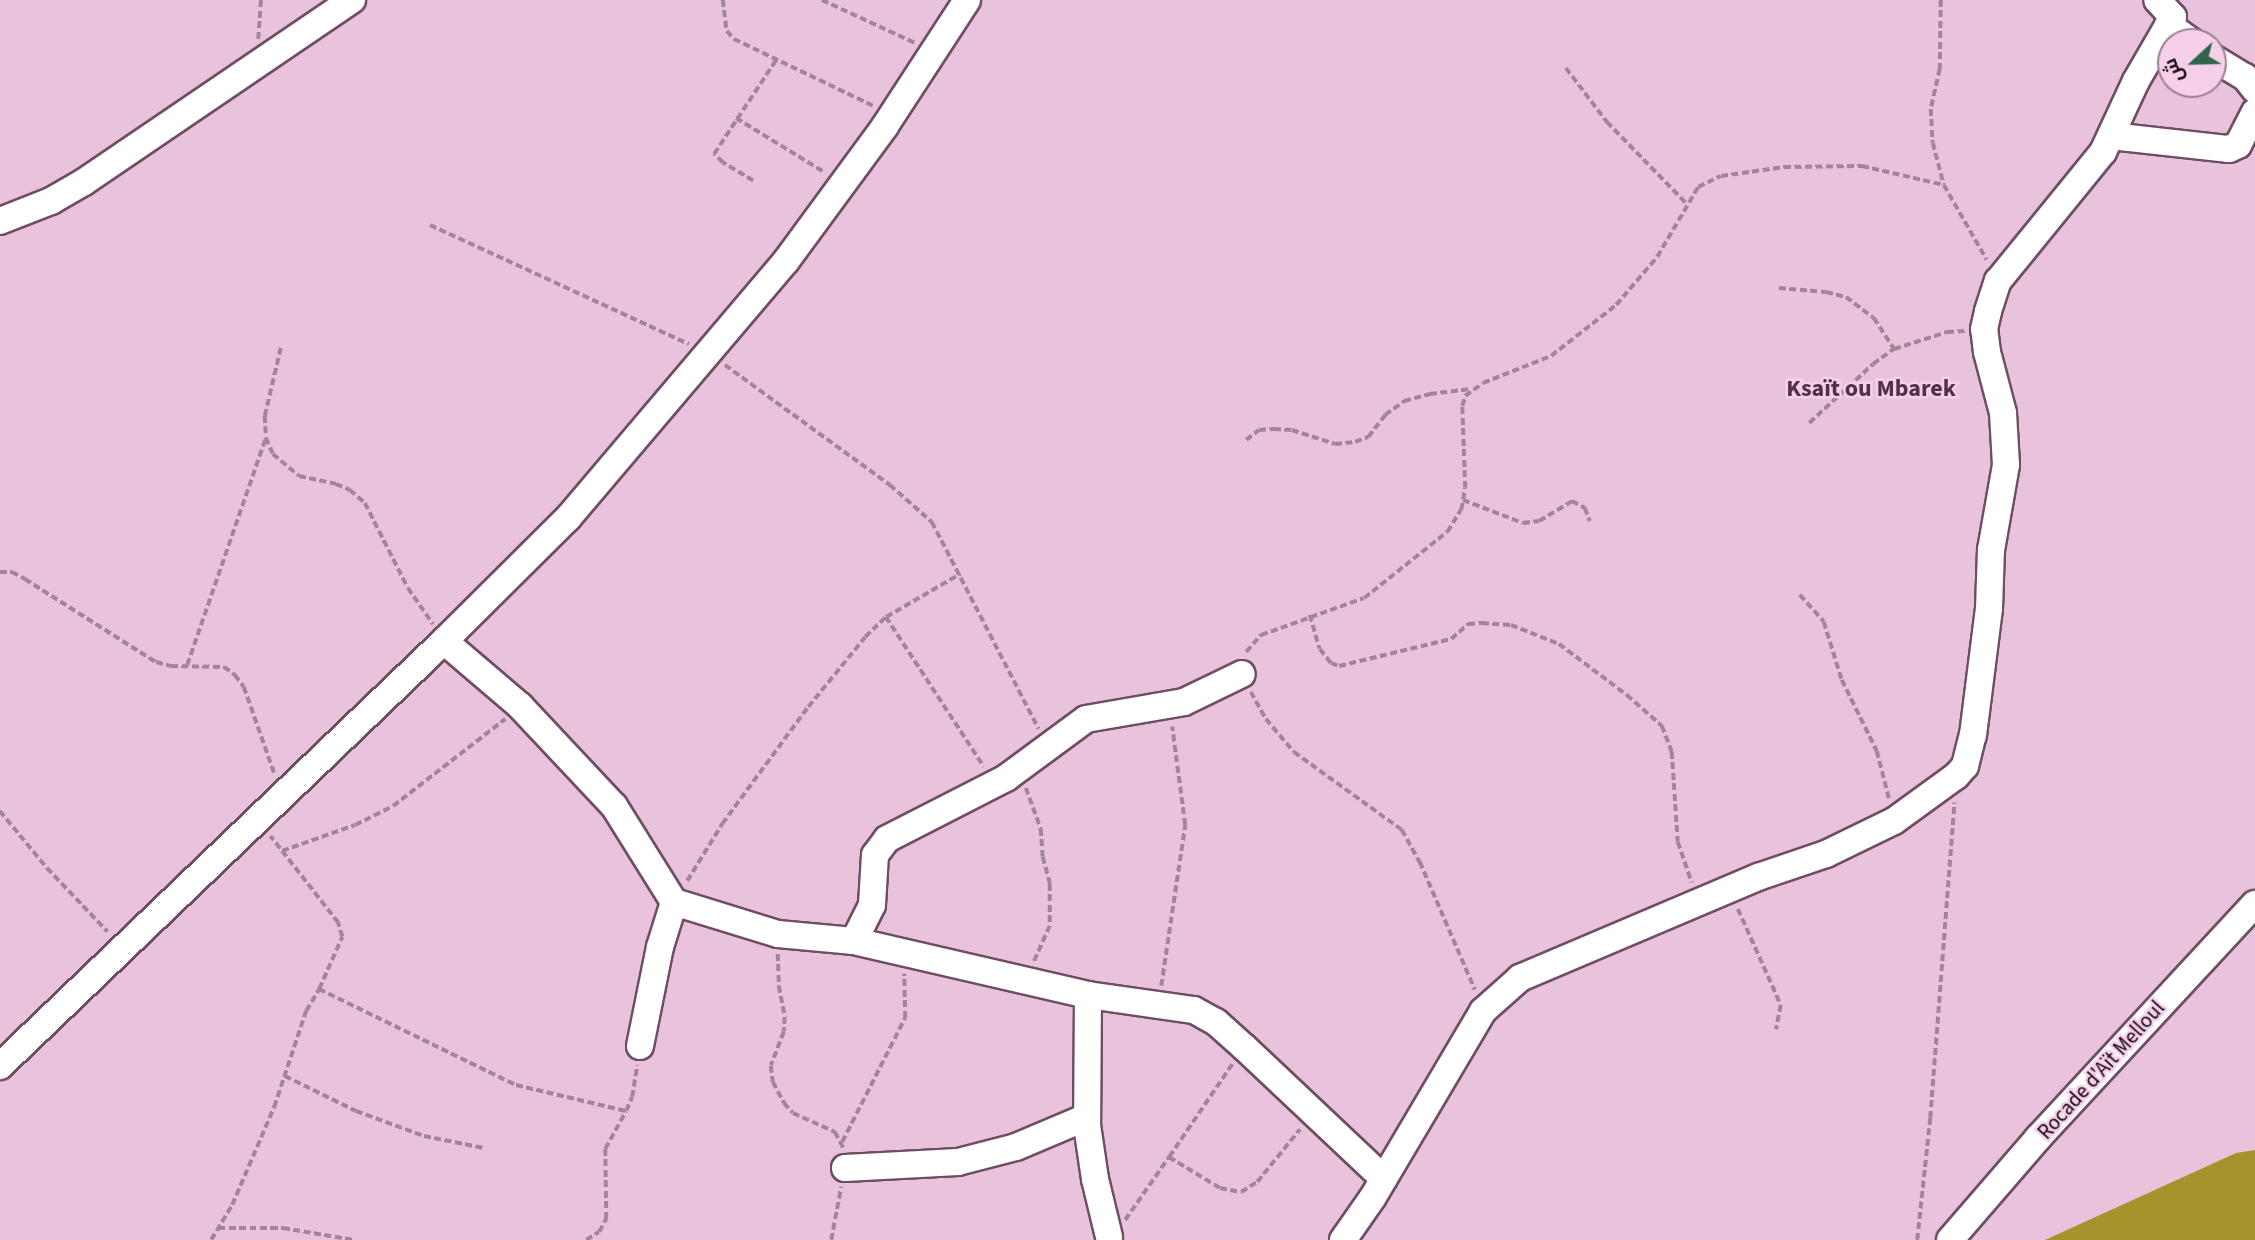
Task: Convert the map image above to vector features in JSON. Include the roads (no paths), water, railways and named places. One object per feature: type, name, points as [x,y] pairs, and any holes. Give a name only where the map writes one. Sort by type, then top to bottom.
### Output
[{"type":"street","points":[[0,221],[51,201],[84,182],[352,0]]},
{"type":"street","points":[[0,1066],[258,821],[568,518],[786,261],[892,114],[967,0]]},
{"type":"street","points":[[2171,10],[2183,28]]},
{"type":"street","points":[[1343,1240],[1384,1179],[1483,1012],[1520,978],[1728,889],[1815,858],[1894,821],[1956,776],[1965,766],[1973,735],[1989,609],[1991,550],[2006,465],[2003,413],[1984,330],[1998,281],[2086,176],[2111,136],[2171,10]]},
{"type":"street","points":[[2227,66],[2245,77],[2255,90]]},
{"type":"street","points":[[2111,136],[2229,149],[2238,145],[2255,112]]},
{"type":"street","points":[[444,641],[520,706],[614,806],[674,902],[778,934],[854,941],[1088,995],[1194,1010],[1216,1022],[1244,1046],[1384,1179]]},
{"type":"street","points":[[854,941],[872,905],[872,863],[880,846],[897,833],[1019,770],[1086,719],[1165,705],[1202,695],[1242,674]]},
{"type":"street","points":[[640,1045],[660,947],[674,902]]},
{"type":"street","name":"Rocade d'Aït Melloul","points":[[1950,1240],[2084,1088],[2255,904]]},
{"type":"street","points":[[1088,995],[1087,1117],[1095,1179],[1109,1237]]},
{"type":"street","points":[[844,1155],[958,1162],[1016,1147],[1087,1117]]},
{"type":"district","name":"Ksaït ou Mbarek","points":[[1871,389]]}]
